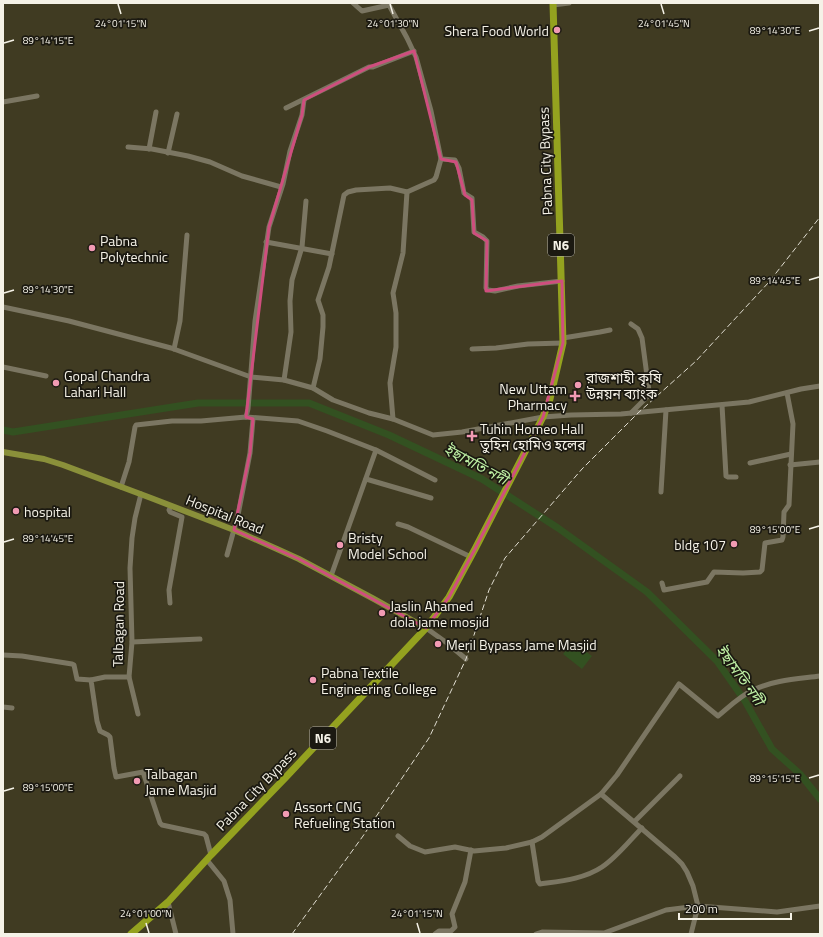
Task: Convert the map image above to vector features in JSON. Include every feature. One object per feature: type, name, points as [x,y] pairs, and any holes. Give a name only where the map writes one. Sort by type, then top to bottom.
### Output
[{"type":"highway","name":"Pabna City Bypass","points":[[131,934],[168,902],[426,628],[448,597],[471,557],[543,417],[550,400],[563,341],[553,4]]},
{"type":"main road","name":"Hospital Road","points":[[3,452],[44,459],[234,530],[277,548],[426,628]]},
{"type":"street","points":[[313,388],[320,359],[323,327],[323,315],[318,300],[332,254],[343,199],[346,193],[356,190],[390,188],[407,192],[434,180],[441,159],[420,67],[414,51],[389,5],[362,10],[353,3]]},
{"type":"street","points":[[553,4],[569,3]]},
{"type":"street","points":[[286,108],[369,67],[373,68],[414,51]]},
{"type":"street","points":[[3,102],[38,96]]},
{"type":"street","points":[[246,417],[249,400],[255,321],[261,287],[266,242],[290,152],[302,115],[304,100]]},
{"type":"street","points":[[149,149],[156,112]]},
{"type":"street","points":[[168,153],[177,114]]},
{"type":"street","points":[[128,147],[149,149],[210,162],[242,176],[281,188]]},
{"type":"street","points":[[441,159],[455,160],[459,168],[464,193],[472,198],[474,232],[484,237],[487,241],[486,288],[488,290],[495,291],[518,286],[562,281]]},
{"type":"street","points":[[393,419],[390,383],[396,347],[396,313],[394,293],[403,253],[407,192]]},
{"type":"street","points":[[284,380],[291,332],[290,301],[292,280],[302,248],[306,201]]},
{"type":"street","points":[[174,349],[181,315],[187,235]]},
{"type":"street","points":[[266,242],[332,254]]},
{"type":"street","points":[[3,307],[69,321],[174,349],[251,377],[284,380],[313,388],[333,400],[369,413],[393,419],[428,433],[438,435],[543,417],[631,413],[750,402],[820,386]]},
{"type":"street","points":[[631,324],[638,329],[642,338],[649,391],[647,397],[631,413]]},
{"type":"street","points":[[472,348],[496,348],[563,341],[610,330]]},
{"type":"street","points":[[3,367],[46,376]]},
{"type":"street","points":[[662,583],[664,590],[707,582],[714,572],[761,572],[765,543],[779,541],[783,537],[784,512],[789,505],[793,424],[787,393]]},
{"type":"street","points":[[722,405],[726,476],[736,477]]},
{"type":"street","points":[[661,492],[666,410]]},
{"type":"street","points":[[121,487],[129,462],[136,425],[172,421],[201,421],[246,417],[253,419],[298,421],[376,450],[436,480]]},
{"type":"street","points":[[227,555],[238,515],[250,453],[253,419]]},
{"type":"street","points":[[331,576],[376,450]]},
{"type":"street","points":[[750,464],[791,454]]},
{"type":"street","points":[[790,465],[820,462]]},
{"type":"street","points":[[366,479],[431,498]]},
{"type":"street","name":"Talbagan Road","points":[[91,680],[105,677],[129,677],[132,642],[130,568],[132,538],[141,494]]},
{"type":"street","points":[[170,603],[169,590],[182,516],[170,512],[169,510],[171,506]]},
{"type":"street","points":[[398,524],[408,527],[471,557]]},
{"type":"street","points":[[426,628],[448,643],[466,659]]},
{"type":"street","points":[[132,642],[200,639]]},
{"type":"street","points":[[3,655],[22,656],[72,664],[74,665],[77,679],[91,680],[98,726],[100,731],[108,734],[110,737],[116,776],[118,777],[143,772],[160,823],[162,825],[204,834],[206,836],[209,857],[224,882],[230,900],[233,934]]},
{"type":"street","points":[[398,836],[410,846],[425,852],[459,846],[471,850],[506,848],[532,842],[558,826],[601,794],[617,776],[679,684],[718,716],[730,705],[758,688],[776,682],[820,676]]},
{"type":"street","points":[[129,677],[138,714]]},
{"type":"street","points":[[3,707],[12,708]]},
{"type":"street","points":[[635,822],[680,776]]},
{"type":"street","points":[[601,794],[682,864],[689,877],[698,906],[691,934]]},
{"type":"street","points":[[532,842],[538,882],[540,884],[575,878],[597,870],[608,862],[642,828]]},
{"type":"street","points":[[435,934],[439,931],[451,931],[455,927],[452,914],[465,882],[471,850]]},
{"type":"street","points":[[168,902],[176,934]]},
{"type":"street","points":[[536,934],[542,932],[604,933],[666,910],[698,906],[777,912],[820,906]]},
{"type":"highlighted area","points":[[414,51],[441,159],[456,162],[465,195],[472,200],[474,233],[487,241],[486,291],[562,281],[563,343],[543,417],[449,597],[426,628],[299,559],[234,530],[250,453],[253,419],[246,417],[269,227],[302,115],[304,100],[369,67]]},
{"type":"shaded area","points":[[3,3],[820,3],[820,934],[3,934]]},
{"type":"shaded area","points":[[573,642],[592,656],[582,669],[563,654]]},
{"type":"waterway","name":"ইছামতি নদী","points":[[3,430],[13,432],[198,403],[309,403],[389,435],[482,479],[558,528],[647,592],[717,661],[745,701],[772,749],[800,774],[820,799]]},
{"type":"railway","points":[[292,934],[363,836],[429,738],[466,659],[489,590],[505,558],[582,469],[638,413],[696,361],[769,282],[820,217]]},
{"type":"place","name":"Shera Food World","points":[[557,30]]},
{"type":"place","name":"Pabna Polytechnic","points":[[92,248]]},
{"type":"place","name":"Gopal Chandra Lahari Hall","points":[[56,383]]},
{"type":"place","name":"রাজশাহী কৃষি উন্নয়ন ব্যাংক","points":[[578,385]]},
{"type":"place","name":"New Uttam Pharmacy","points":[[575,396]]},
{"type":"place","name":"Tuhin Homeo Hall তুহিন হোমিও হলের","points":[[472,436]]},
{"type":"place","name":"hospital","points":[[16,511]]},
{"type":"place","name":"bldg 107","points":[[734,544]]},
{"type":"place","name":"Bristy Model School","points":[[340,545]]},
{"type":"place","name":"Jaslin Ahamed dola jame mosjid","points":[[382,613]]},
{"type":"place","name":"Meril Bypass Jame Masjid","points":[[438,644]]},
{"type":"place","name":"Pabna Textile Engineering College","points":[[313,680]]},
{"type":"place","name":"Talbagan Jame Masjid","points":[[137,781]]},
{"type":"place","name":"Assort CNG Refueling Station","points":[[286,814]]}]
